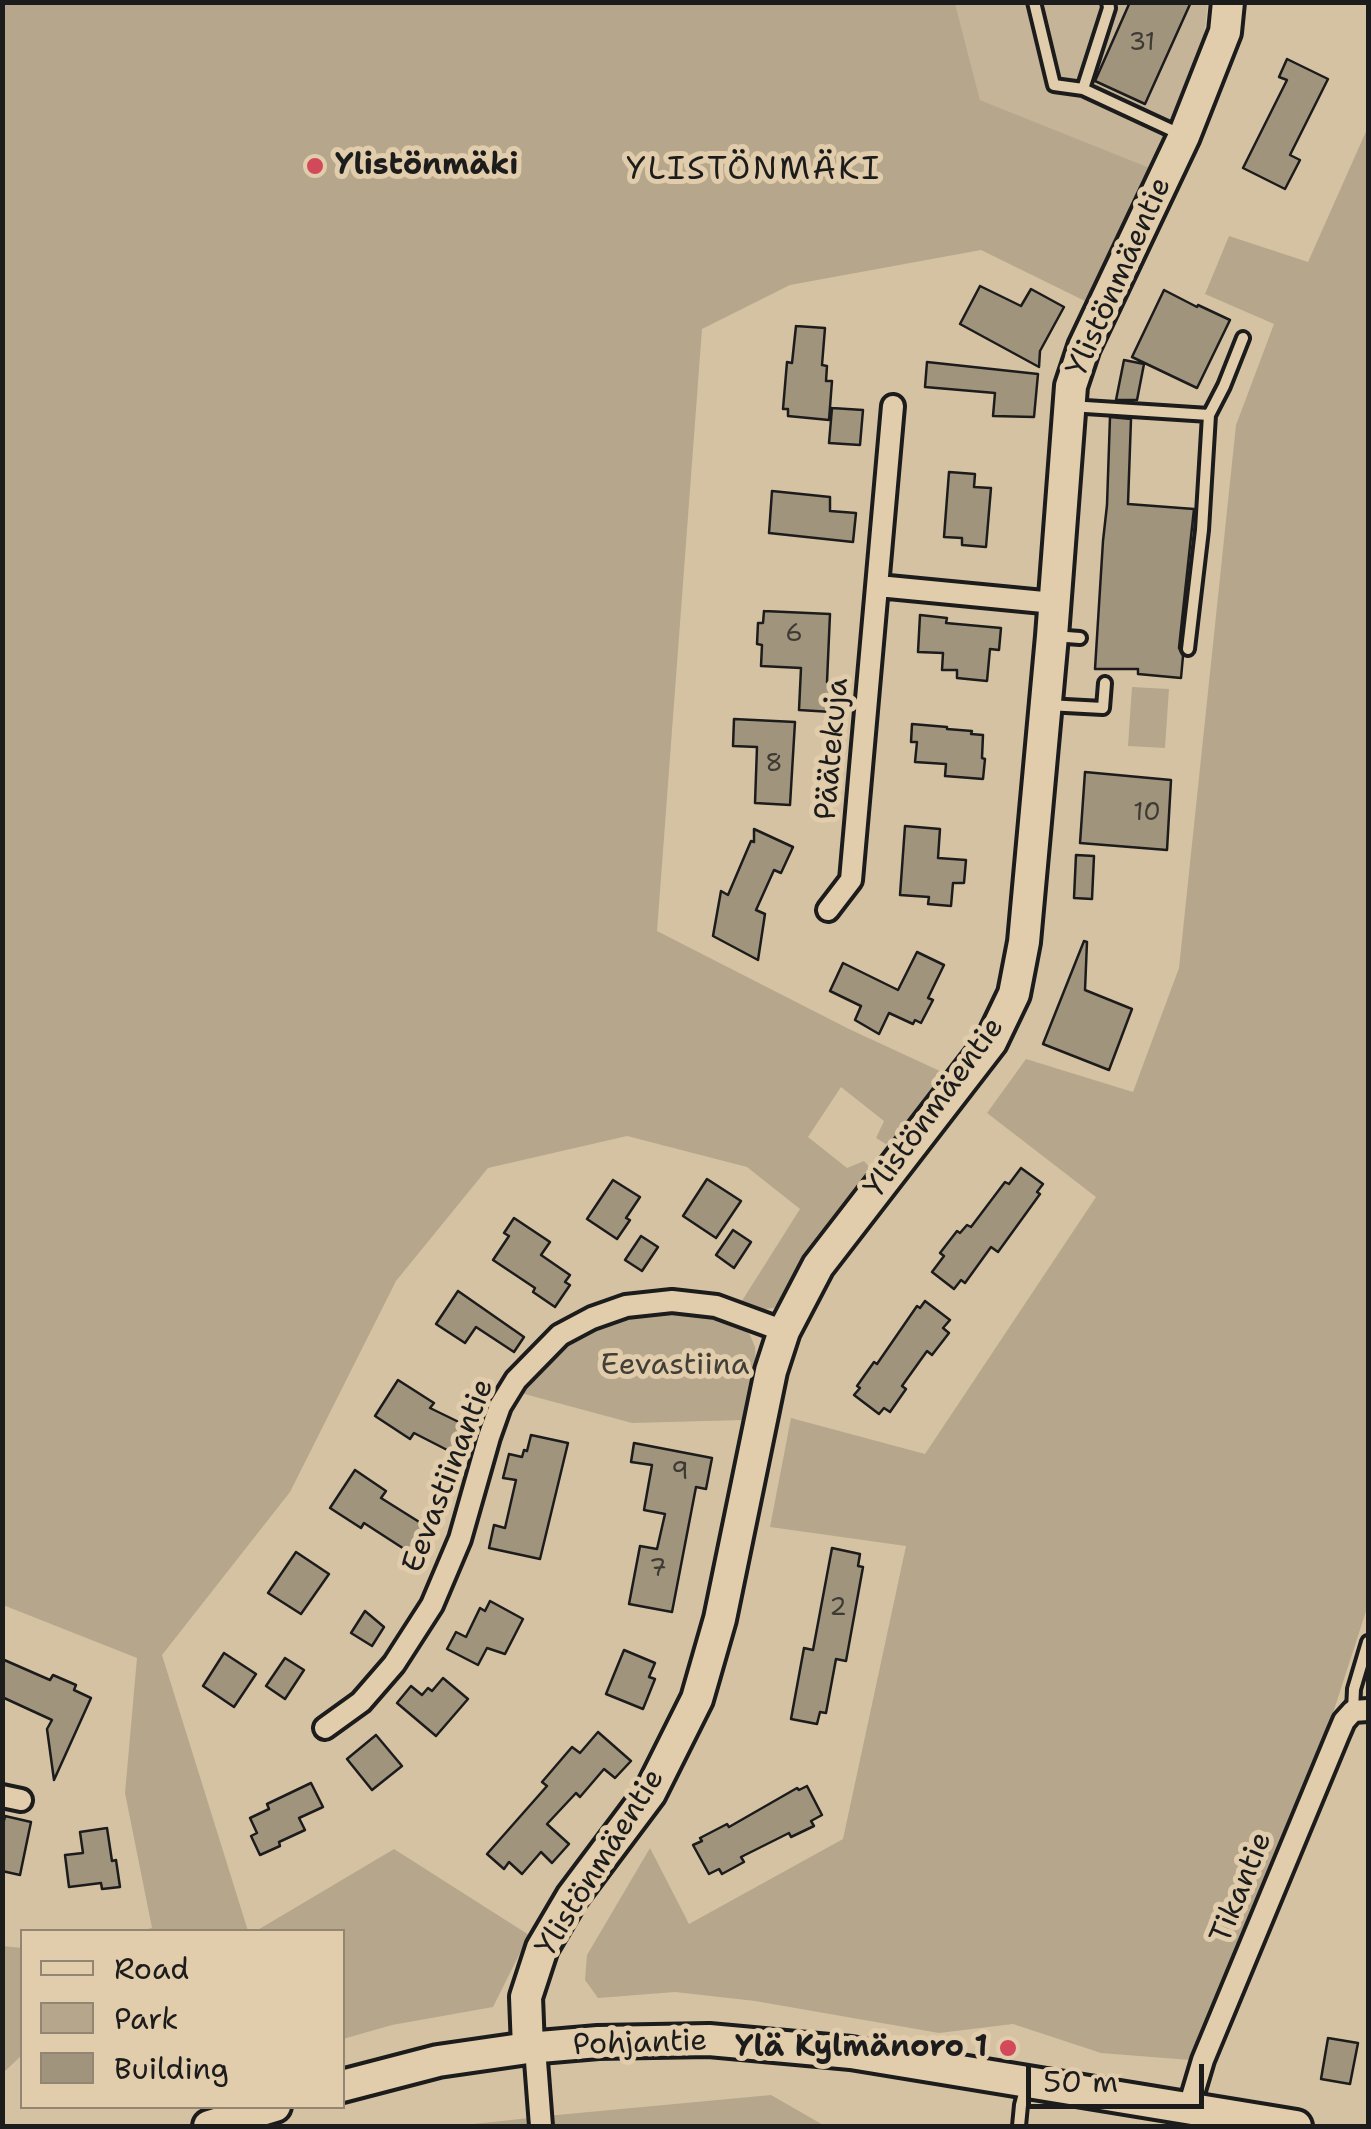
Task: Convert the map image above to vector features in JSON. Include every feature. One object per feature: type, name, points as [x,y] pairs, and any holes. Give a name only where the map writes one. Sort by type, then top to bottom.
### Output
[{"type":"street","name":"Ylistönmäentie","points":[[532,2048],[526,1997],[542,1948],[572,1897],[650,1794],[697,1699],[720,1619],[771,1371],[784,1330],[818,1266],[991,1042],[1014,994],[1024,942],[1046,705],[1066,636],[1054,603],[1071,386],[1084,348],[1184,136],[1225,32],[1228,2]]},
{"type":"street","name":"Päätekuja","points":[[828,910],[851,880],[893,406]]},
{"type":"street","points":[[878,586],[1054,603]]},
{"type":"street","name":"Eevastiinantie","points":[[325,1728],[361,1702],[394,1664],[432,1604],[460,1539],[500,1406],[516,1380],[560,1334],[626,1306],[672,1300],[716,1306],[784,1330]]},
{"type":"street","name":"Tikantie","points":[[1188,2107],[1344,1721],[1361,1710]]},
{"type":"street","name":"Pohjantie","points":[[345,2085],[438,2061],[532,2048],[708,2040],[851,2053],[1296,2126]]},
{"type":"street","points":[[532,2048],[541,2126]]},
{"type":"street","points":[[209,2126],[265,2109]]},
{"type":"lane","points":[[1034,2],[1054,85],[1083,89],[1184,136]]},
{"type":"lane","points":[[1083,89],[1108,2]]},
{"type":"lane","points":[[1188,650],[1202,530],[1209,416],[1243,338]]},
{"type":"lane","points":[[1070,406],[1209,416]]},
{"type":"lane","points":[[1046,705],[1104,708],[1106,683]]},
{"type":"lane","points":[[1361,1710],[1354,1689],[1368,1642]]},
{"type":"lane","points":[[1019,2126],[1027,2080]]},
{"type":"shaded area","points":[[955,3],[1208,3],[1203,42],[1150,168],[980,100]]},
{"type":"green space","points":[[2,3],[955,3],[980,100],[1150,168],[1087,302],[981,250],[790,285],[702,329],[657,931],[942,1072],[897,1140],[886,1144],[876,1138],[884,1121],[841,1087],[808,1137],[847,1168],[864,1161],[874,1172],[833,1221],[789,1296],[774,1308],[757,1310],[740,1304],[800,1209],[747,1167],[627,1136],[488,1168],[396,1281],[290,1492],[162,1655],[247,1929],[148,1929],[152,1928],[125,1793],[137,1658],[3,1605]]},
{"type":"green space","points":[[1368,127],[1368,1605],[1334,1710],[1190,2060],[1101,2053],[1013,2024],[939,2033],[755,2001],[675,1992],[598,1998],[585,1980],[587,1955],[650,1848],[689,1924],[843,1839],[906,1546],[770,1527],[791,1418],[925,1454],[1096,1197],[987,1113],[1026,1059],[1133,1092],[1179,968],[1236,425],[1274,324],[1205,294],[1229,236],[1308,262]]},
{"type":"green space","points":[[1132,687],[1169,689],[1165,748],[1128,746]]},
{"type":"green space","name":"Eevastiina","points":[[673,1311],[717,1316],[742,1326],[750,1335],[756,1365],[743,1420],[632,1423],[517,1392],[567,1342],[595,1326],[628,1315]]},
{"type":"green space","points":[[394,1849],[529,1935],[493,2007],[392,2025],[345,2038],[345,1929],[259,1929]]},
{"type":"green space","points":[[3,1946],[20,1948],[20,2057],[3,2073]]},
{"type":"green space","points":[[771,2095],[825,2126],[455,2126],[557,2115]]},
{"type":"building","points":[[1130,2],[1191,2],[1145,104],[1095,81]]},
{"type":"building","points":[[1287,59],[1328,79],[1290,155],[1300,160],[1285,189],[1243,168],[1287,80],[1279,77]]},
{"type":"building","points":[[980,286],[1021,306],[1031,289],[1064,307],[1040,351],[1039,367],[960,324]]},
{"type":"building","points":[[1164,290],[1230,320],[1197,388],[1132,357]]},
{"type":"building","points":[[796,326],[825,328],[822,365],[827,366],[826,381],[832,381],[829,420],[788,416],[788,409],[783,409],[787,362],[792,363]]},
{"type":"building","points":[[1124,360],[1144,364],[1137,400],[1116,400]]},
{"type":"building","points":[[927,362],[1038,374],[1034,417],[993,416],[995,393],[925,387]]},
{"type":"building","points":[[832,408],[863,410],[860,445],[829,443]]},
{"type":"building","points":[[1110,417],[1131,419],[1128,504],[1194,509],[1179,648],[1183,656],[1181,678],[1138,674],[1138,669],[1095,669]]},
{"type":"building","points":[[949,472],[975,474],[974,487],[991,488],[986,547],[962,545],[962,538],[944,537]]},
{"type":"building","points":[[772,491],[830,497],[830,511],[856,513],[853,542],[769,533]]},
{"type":"building","points":[[764,611],[830,614],[827,682],[834,682],[832,712],[799,710],[801,668],[761,666],[758,623],[763,623]]},
{"type":"building","points":[[920,615],[947,618],[946,623],[1001,628],[999,650],[990,649],[987,681],[957,678],[957,670],[942,670],[943,653],[918,652]]},
{"type":"building","points":[[734,719],[795,722],[790,805],[755,803],[757,747],[733,746]]},
{"type":"building","points":[[912,724],[983,735],[983,779],[945,776],[946,764],[915,762],[917,742],[911,742]]},
{"type":"building","points":[[1085,772],[1171,780],[1167,850],[1080,843]]},
{"type":"building","points":[[905,826],[940,829],[938,858],[966,860],[964,883],[953,883],[951,906],[928,904],[929,897],[900,895]]},
{"type":"building","points":[[754,829],[793,847],[781,873],[774,870],[756,910],[765,914],[758,960],[713,936],[721,891],[728,895],[751,841],[754,842]]},
{"type":"building","points":[[1076,855],[1094,856],[1092,899],[1074,898]]},
{"type":"building","points":[[1084,941],[1085,990],[1132,1009],[1109,1070],[1043,1044]]},
{"type":"building","points":[[917,952],[944,965],[921,1023],[915,1020],[913,1024],[889,1013],[879,1034],[855,1020],[861,1006],[830,991],[843,963],[898,990]]},
{"type":"building","points":[[1021,1168],[1043,1184],[1037,1192],[1040,1194],[998,1252],[991,1247],[965,1283],[961,1280],[954,1289],[932,1272],[944,1256],[940,1253],[957,1231],[960,1233],[967,1225],[971,1227],[1005,1182],[1009,1184]]},
{"type":"building","points":[[707,1179],[741,1201],[716,1238],[683,1216]]},
{"type":"building","points":[[613,1180],[640,1197],[617,1239],[587,1219]]},
{"type":"building","points":[[514,1218],[550,1242],[541,1255],[570,1275],[565,1282],[570,1285],[555,1307],[533,1292],[535,1288],[493,1260],[509,1236],[504,1233]]},
{"type":"building","points":[[733,1230],[751,1242],[734,1268],[716,1255]]},
{"type":"building","points":[[641,1236],[658,1247],[642,1271],[625,1260]]},
{"type":"building","points":[[458,1291],[524,1337],[514,1352],[476,1327],[465,1343],[436,1324]]},
{"type":"building","points":[[925,1301],[950,1320],[943,1328],[949,1333],[932,1355],[927,1351],[902,1386],[906,1389],[890,1412],[884,1408],[879,1414],[854,1395],[860,1388],[857,1386],[917,1306],[920,1308]]},
{"type":"building","points":[[398,1380],[434,1403],[430,1408],[469,1427],[455,1454],[414,1433],[410,1439],[375,1416]]},
{"type":"building","points":[[531,1435],[568,1443],[540,1559],[489,1548],[494,1525],[505,1528],[516,1480],[503,1478],[509,1454],[522,1457]]},
{"type":"building","points":[[634,1443],[712,1458],[706,1489],[696,1487],[672,1612],[629,1604],[640,1546],[657,1549],[665,1514],[644,1510],[652,1465],[631,1462]]},
{"type":"building","points":[[355,1470],[386,1491],[381,1498],[432,1530],[415,1556],[364,1523],[361,1528],[330,1508]]},
{"type":"building","points":[[832,1548],[860,1554],[858,1566],[863,1567],[846,1661],[836,1659],[826,1713],[820,1712],[817,1724],[791,1719],[804,1648],[813,1650]]},
{"type":"building","points":[[296,1552],[329,1574],[301,1614],[268,1593]]},
{"type":"building","points":[[490,1601],[523,1619],[505,1654],[487,1648],[478,1665],[447,1649],[456,1632],[466,1637],[480,1608],[485,1611]]},
{"type":"building","points":[[365,1611],[384,1627],[372,1646],[351,1633]]},
{"type":"building","points":[[624,1650],[655,1663],[649,1677],[655,1679],[643,1709],[606,1694]]},
{"type":"building","points":[[224,1653],[256,1674],[234,1707],[203,1686]]},
{"type":"building","points":[[285,1658],[304,1670],[285,1699],[266,1686]]},
{"type":"building","points":[[2,1659],[50,1680],[53,1675],[76,1685],[74,1690],[91,1698],[54,1780],[47,1729],[52,1720],[2,1697]]},
{"type":"building","points":[[443,1678],[468,1699],[436,1736],[397,1703],[411,1686],[422,1695],[428,1688],[432,1691]]},
{"type":"building","points":[[598,1732],[631,1761],[615,1778],[604,1769],[580,1797],[576,1793],[547,1824],[569,1844],[552,1863],[541,1852],[522,1874],[509,1862],[504,1869],[487,1854],[547,1786],[542,1782],[572,1747],[580,1753]]},
{"type":"building","points":[[376,1735],[402,1766],[372,1790],[347,1759]]},
{"type":"building","points":[[311,1783],[323,1807],[299,1818],[305,1830],[260,1855],[251,1836],[257,1833],[250,1818],[269,1809],[267,1804]]},
{"type":"building","points":[[807,1786],[822,1815],[811,1821],[814,1826],[791,1837],[789,1833],[741,1857],[744,1862],[722,1874],[719,1869],[709,1874],[693,1845],[702,1841],[700,1838]]},
{"type":"building","points":[[5,1816],[31,1822],[20,1875],[2,1871]]},
{"type":"building","points":[[107,1828],[120,1887],[102,1889],[101,1883],[69,1887],[65,1855],[83,1853],[80,1832]]},
{"type":"building","points":[[1328,2038],[1358,2043],[1350,2084],[1321,2079]]},
{"type":"place","name":"Ylistönmäki","points":[[315,166]]},
{"type":"place","name":"Ylä Kylmänoro 1","points":[[1008,2048]]},
{"type":"district","name":"YLISTÖNMÄKI","points":[[754,171]]}]
